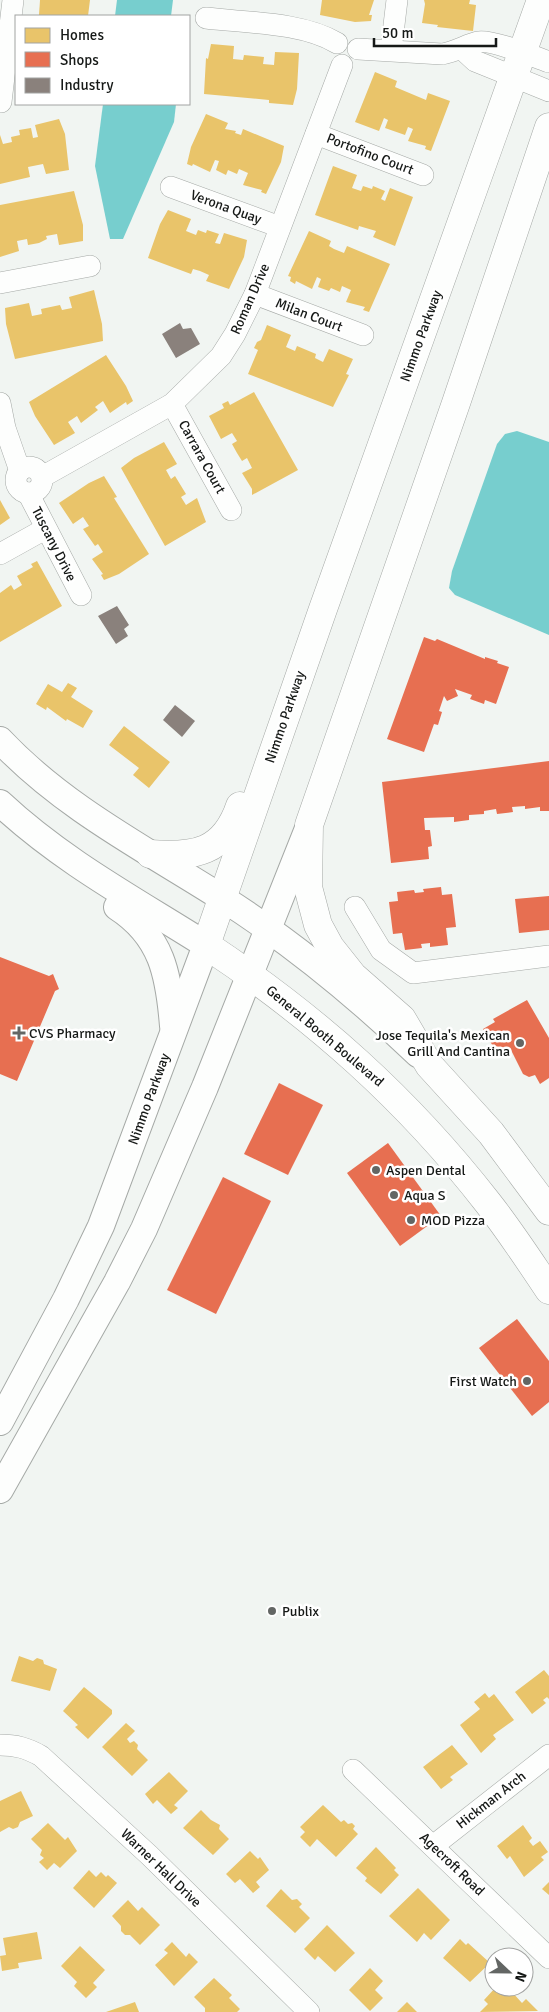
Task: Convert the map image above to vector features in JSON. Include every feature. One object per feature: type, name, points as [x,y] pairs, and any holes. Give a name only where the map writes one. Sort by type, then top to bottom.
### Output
[{"type":"highway","name":"Nimmo Parkway","points":[[206,945],[323,609],[541,0]]},
{"type":"highway","points":[[546,1198],[491,1133],[429,1065],[402,1019],[344,966],[318,925],[308,887],[309,825],[456,403],[549,127]]},
{"type":"highway","points":[[150,854],[176,856],[193,854],[220,840],[230,830],[286,677],[323,609]]},
{"type":"highway","name":"General Booth Boulevard","points":[[206,945],[291,1004],[343,1048],[412,1114],[489,1204],[549,1290]]},
{"type":"main road","points":[[0,740],[45,782],[78,808],[222,898],[335,979],[429,1065]]},
{"type":"main road","name":"General Booth Boulevard","points":[[0,803],[22,824],[77,865],[206,945]]},
{"type":"main road","points":[[0,811],[10,830],[30,847],[56,867],[130,916],[143,928],[152,941],[164,968],[171,1000],[174,1033]]},
{"type":"main road","points":[[0,1490],[108,1299],[144,1229],[206,1087],[309,825]]},
{"type":"main road","name":"Nimmo Parkway","points":[[0,1422],[66,1299],[101,1226],[206,945]]},
{"type":"street","points":[[13,0],[0,102],[15,100]]},
{"type":"street","points":[[391,50],[397,0]]},
{"type":"street","points":[[206,18],[306,30],[326,36],[337,43],[350,40],[358,49],[358,57],[354,63],[342,65],[334,58],[333,50],[337,43]]},
{"type":"street","points":[[358,49],[431,54],[453,53],[462,49],[475,61],[518,65],[549,62]]},
{"type":"street","name":"Roman Drive","points":[[42,477],[172,404],[221,356],[235,334],[255,294],[342,65]]},
{"type":"street","points":[[518,65],[549,91]]},
{"type":"street","name":"Portofino Court","points":[[316,134],[423,175]]},
{"type":"street","name":"Verona Quay","points":[[172,186],[280,227]]},
{"type":"street","points":[[0,283],[90,266]]},
{"type":"street","name":"Milan Court","points":[[255,294],[363,335]]},
{"type":"street","points":[[0,402],[5,428],[20,472]]},
{"type":"street","name":"Carrara Court","points":[[172,404],[231,510]]},
{"type":"street","points":[[30,467],[38,470],[42,477],[39,488],[28,493],[18,486],[17,479],[20,472],[30,467]]},
{"type":"street","name":"Tuscany Drive","points":[[28,493],[45,529],[81,595]]},
{"type":"street","points":[[0,554],[45,529]]},
{"type":"street","points":[[355,907],[381,950],[414,973],[549,956]]},
{"type":"street","name":"Warner Hall Drive","points":[[0,1745],[27,1748],[41,1756],[149,1855],[309,2012]]},
{"type":"street","name":"Hickman Arch","points":[[433,1846],[549,1755]]},
{"type":"street","name":"Agecroft Road","points":[[353,1770],[549,1958]]},
{"type":"water","points":[[117,0],[173,0],[171,15],[115,15]]},
{"type":"water","points":[[103,105],[176,105],[174,122],[123,239],[110,239],[95,166]]},
{"type":"water","points":[[517,431],[549,442],[549,635],[455,595],[449,588],[452,571],[497,444],[505,434]]},
{"type":"building: Homes","points":[[40,0],[90,0],[88,15],[39,15]]},
{"type":"building: Homes","points":[[322,0],[374,0],[369,15],[372,15],[371,21],[355,22],[320,15]]},
{"type":"building: Homes","points":[[424,0],[470,0],[469,4],[476,5],[473,31],[437,27],[438,25],[422,23]]},
{"type":"building: Homes","points":[[211,44],[234,46],[233,59],[243,60],[244,55],[264,57],[263,64],[274,65],[275,52],[299,53],[297,89],[293,105],[269,103],[269,100],[204,94],[206,58],[208,59]]},
{"type":"building: Homes","points":[[375,72],[397,81],[395,87],[426,100],[428,93],[450,101],[431,151],[425,149],[426,146],[408,141],[413,129],[408,127],[405,135],[385,128],[388,120],[384,118],[379,131],[355,122]]},
{"type":"building: Homes","points":[[206,114],[228,123],[225,129],[236,131],[235,133],[241,135],[243,129],[284,146],[281,162],[266,194],[261,192],[262,190],[243,185],[248,173],[239,169],[237,174],[228,170],[226,175],[216,170],[219,161],[215,160],[210,172],[193,164],[192,166],[187,164],[191,147]]},
{"type":"building: Homes","points":[[59,119],[65,134],[69,170],[46,174],[43,164],[28,167],[30,177],[0,184],[0,135],[3,144],[12,142],[11,137],[20,135],[19,130],[31,128],[33,138],[38,137],[35,125]]},
{"type":"building: Homes","points":[[333,166],[357,175],[352,188],[361,191],[363,186],[372,189],[373,186],[385,191],[381,199],[385,201],[390,188],[413,197],[395,246],[373,237],[376,231],[359,226],[358,230],[315,215]]},
{"type":"building: Homes","points":[[74,191],[83,225],[83,241],[59,245],[57,234],[46,236],[47,239],[39,243],[28,245],[27,239],[17,241],[19,251],[0,257],[0,205]]},
{"type":"building: Homes","points":[[168,210],[191,219],[186,231],[196,235],[198,230],[206,233],[207,230],[219,234],[215,243],[220,244],[224,233],[247,240],[244,257],[229,289],[206,281],[209,275],[200,271],[193,269],[191,274],[148,258],[160,224]]},
{"type":"building: Homes","points":[[309,231],[331,241],[329,246],[334,249],[344,253],[347,246],[390,264],[369,312],[363,310],[365,307],[346,302],[351,290],[342,286],[340,292],[331,288],[329,291],[318,287],[321,279],[317,277],[312,289],[296,281],[295,284],[290,281],[291,277],[288,276]]},
{"type":"building: Homes","points":[[94,290],[102,324],[103,341],[15,359],[6,324],[5,308],[29,303],[32,316],[42,314],[41,309],[60,305],[62,310],[72,308],[69,297]]},
{"type":"building: Homes","points":[[267,325],[291,335],[286,347],[295,351],[297,346],[316,354],[315,358],[323,362],[329,349],[353,359],[346,374],[349,375],[333,407],[248,374],[258,350],[254,348],[257,342],[261,340]]},
{"type":"building: Homes","points":[[106,355],[126,386],[133,401],[127,405],[126,402],[110,413],[103,401],[95,407],[98,410],[81,423],[77,416],[68,422],[75,433],[54,445],[35,416],[29,402]]},
{"type":"building: Homes","points":[[254,392],[298,470],[252,495],[252,489],[242,473],[252,468],[247,458],[242,461],[237,453],[232,444],[237,441],[232,433],[221,439],[209,416],[224,408],[222,404],[228,401],[230,405]]},
{"type":"building: Homes","points":[[164,442],[177,464],[166,470],[171,479],[175,476],[186,494],[181,497],[186,505],[197,498],[206,522],[165,546],[121,468],[134,458]]},
{"type":"building: Homes","points":[[104,476],[117,497],[114,498],[149,554],[119,574],[104,580],[101,575],[103,574],[92,559],[103,552],[98,544],[95,546],[83,529],[89,526],[83,517],[73,524],[59,503],[89,483]]},
{"type":"building: Homes","points":[[0,500],[10,518],[0,525]]},
{"type":"building: Homes","points":[[37,561],[62,606],[0,642],[0,593],[11,585],[14,590],[22,585],[17,576],[33,567],[31,564]]},
{"type":"building: Homes","points":[[68,683],[77,688],[71,697],[93,711],[83,728],[67,719],[66,721],[47,707],[46,710],[36,704],[48,684],[62,692]]},
{"type":"building: Homes","points":[[124,726],[170,762],[149,788],[133,775],[139,768],[109,745]]},
{"type":"building: Homes","points":[[19,1656],[33,1661],[37,1658],[43,1660],[44,1664],[57,1669],[50,1691],[11,1681]]},
{"type":"building: Homes","points":[[544,1670],[549,1676],[549,1699],[547,1697],[543,1700],[546,1703],[532,1714],[515,1692]]},
{"type":"building: Homes","points":[[84,1687],[112,1710],[112,1714],[88,1739],[75,1727],[78,1725],[63,1711]]},
{"type":"building: Homes","points":[[485,1693],[489,1698],[494,1694],[514,1720],[493,1735],[496,1739],[481,1753],[460,1725],[480,1709],[474,1702]]},
{"type":"building: Homes","points":[[126,1723],[135,1731],[127,1739],[130,1743],[134,1741],[138,1745],[137,1749],[148,1760],[132,1776],[102,1747]]},
{"type":"building: Homes","points":[[452,1745],[468,1764],[450,1777],[453,1780],[441,1789],[423,1767]]},
{"type":"building: Homes","points":[[169,1772],[188,1791],[174,1805],[178,1808],[171,1814],[157,1800],[153,1804],[145,1794]]},
{"type":"building: Homes","points":[[21,1791],[33,1816],[20,1822],[18,1827],[13,1829],[9,1827],[0,1832],[0,1801]]},
{"type":"building: Homes","points":[[323,1805],[341,1822],[344,1820],[348,1824],[352,1823],[355,1826],[353,1829],[358,1834],[336,1857],[317,1839],[310,1847],[300,1837],[305,1832],[300,1827]]},
{"type":"building: Homes","points":[[201,1810],[211,1820],[220,1825],[219,1829],[229,1839],[213,1855],[183,1828]]},
{"type":"building: Homes","points":[[48,1823],[65,1840],[68,1837],[77,1851],[60,1868],[54,1863],[47,1870],[39,1862],[44,1858],[40,1855],[42,1850],[31,1839]]},
{"type":"building: Homes","points":[[523,1825],[532,1838],[529,1841],[533,1846],[540,1841],[548,1852],[541,1857],[544,1860],[524,1877],[510,1856],[507,1859],[497,1846]]},
{"type":"building: Homes","points":[[376,1847],[396,1868],[394,1870],[399,1875],[381,1894],[365,1881],[367,1878],[356,1868]]},
{"type":"building: Homes","points":[[250,1851],[258,1859],[260,1857],[269,1870],[256,1882],[260,1887],[253,1893],[240,1879],[235,1883],[226,1874]]},
{"type":"building: Homes","points":[[89,1870],[96,1877],[101,1872],[106,1877],[108,1875],[117,1883],[94,1908],[73,1888]]},
{"type":"building: Homes","points":[[549,1882],[549,1895],[542,1889]]},
{"type":"building: Homes","points":[[418,1888],[450,1920],[431,1940],[424,1933],[417,1942],[389,1916]]},
{"type":"building: Homes","points":[[281,1889],[292,1900],[297,1899],[302,1904],[299,1907],[310,1918],[295,1933],[266,1906]]},
{"type":"building: Homes","points":[[128,1900],[138,1911],[142,1907],[160,1925],[140,1945],[130,1935],[125,1935],[121,1931],[121,1926],[112,1916]]},
{"type":"building: Homes","points":[[327,1925],[355,1953],[335,1972],[318,1956],[315,1960],[304,1949]]},
{"type":"building: Homes","points":[[37,1932],[42,1959],[18,1963],[19,1968],[2,1971],[0,1956],[6,1955],[3,1938]]},
{"type":"building: Homes","points":[[460,1939],[466,1945],[468,1943],[484,1958],[484,1969],[470,1982],[443,1958]]},
{"type":"building: Homes","points":[[172,1942],[186,1957],[189,1953],[198,1962],[174,1986],[155,1965],[168,1953],[164,1950]]},
{"type":"building: Homes","points":[[80,1946],[105,1970],[93,1983],[97,1987],[86,1998],[74,1986],[77,1982],[61,1966]]},
{"type":"building: Homes","points":[[370,1968],[383,1981],[375,1990],[383,1998],[370,2011],[349,1990]]},
{"type":"building: Homes","points":[[214,1978],[232,1995],[229,1998],[240,2009],[237,2012],[205,2012],[205,2008],[194,1997]]},
{"type":"building: Homes","points":[[487,1997],[517,1997],[522,2003],[526,1999],[538,2011],[480,2012],[488,2004],[484,2000]]},
{"type":"building: Homes","points":[[135,2002],[139,2012],[106,2012]]},
{"type":"building: Homes","points":[[407,2002],[417,2012],[397,2012]]},
{"type":"building: Shops","points":[[424,637],[435,641],[437,639],[485,659],[485,657],[498,661],[497,663],[509,667],[496,704],[485,700],[484,704],[470,699],[472,695],[455,689],[458,696],[447,701],[444,696],[439,711],[442,712],[438,725],[434,724],[424,752],[387,739]]},
{"type":"building: Shops","points":[[549,761],[549,811],[540,811],[540,807],[525,809],[525,806],[512,807],[513,812],[497,814],[496,809],[484,811],[484,814],[469,815],[469,820],[454,822],[454,817],[424,818],[425,830],[430,830],[432,846],[428,847],[429,859],[391,863],[382,782]]},
{"type":"building: Shops","points":[[441,887],[442,895],[452,894],[456,927],[446,928],[448,945],[430,947],[430,943],[421,944],[422,948],[405,950],[402,933],[393,934],[389,902],[398,901],[397,892],[414,890],[415,893],[424,892],[423,889]]},
{"type":"building: Shops","points":[[549,896],[549,930],[519,933],[515,899]]},
{"type":"building: Shops","name":"CVS Pharmacy","points":[[0,957],[49,976],[53,974],[59,989],[55,991],[17,1081],[0,1074]]},
{"type":"building: Shops","name":"Jose Tequila's Mexican Grill And Cantina","points":[[527,1000],[549,1038],[549,1078],[540,1084],[535,1075],[529,1077],[523,1074],[510,1048],[498,1055],[483,1029],[495,1022],[493,1019]]},
{"type":"building: Shops","points":[[279,1083],[323,1105],[288,1175],[244,1154]]},
{"type":"building: Shops","points":[[388,1143],[441,1216],[400,1246],[347,1173]]},
{"type":"building: Shops","points":[[223,1177],[271,1201],[216,1314],[167,1290]]},
{"type":"building: Shops","name":"First Watch","points":[[517,1319],[549,1361],[549,1402],[532,1416],[479,1348]]},
{"type":"building: Industry","points":[[180,323],[183,329],[191,328],[200,344],[176,358],[162,334]]},
{"type":"building: Industry","points":[[117,606],[129,625],[124,629],[128,636],[116,644],[98,616]]},
{"type":"building: Industry","points":[[175,705],[195,721],[182,737],[163,720]]},
{"type":"place","name":"CVS Pharmacy","points":[[19,1033]]},
{"type":"place","name":"Jose Tequila's Mexican Grill And Cantina","points":[[520,1043]]},
{"type":"place","name":"Aspen Dental","points":[[376,1170]]},
{"type":"place","name":"Aqua S","points":[[394,1195]]},
{"type":"place","name":"MOD Pizza","points":[[411,1220]]},
{"type":"place","name":"First Watch","points":[[527,1381]]},
{"type":"place","name":"Publix","points":[[272,1611]]}]
